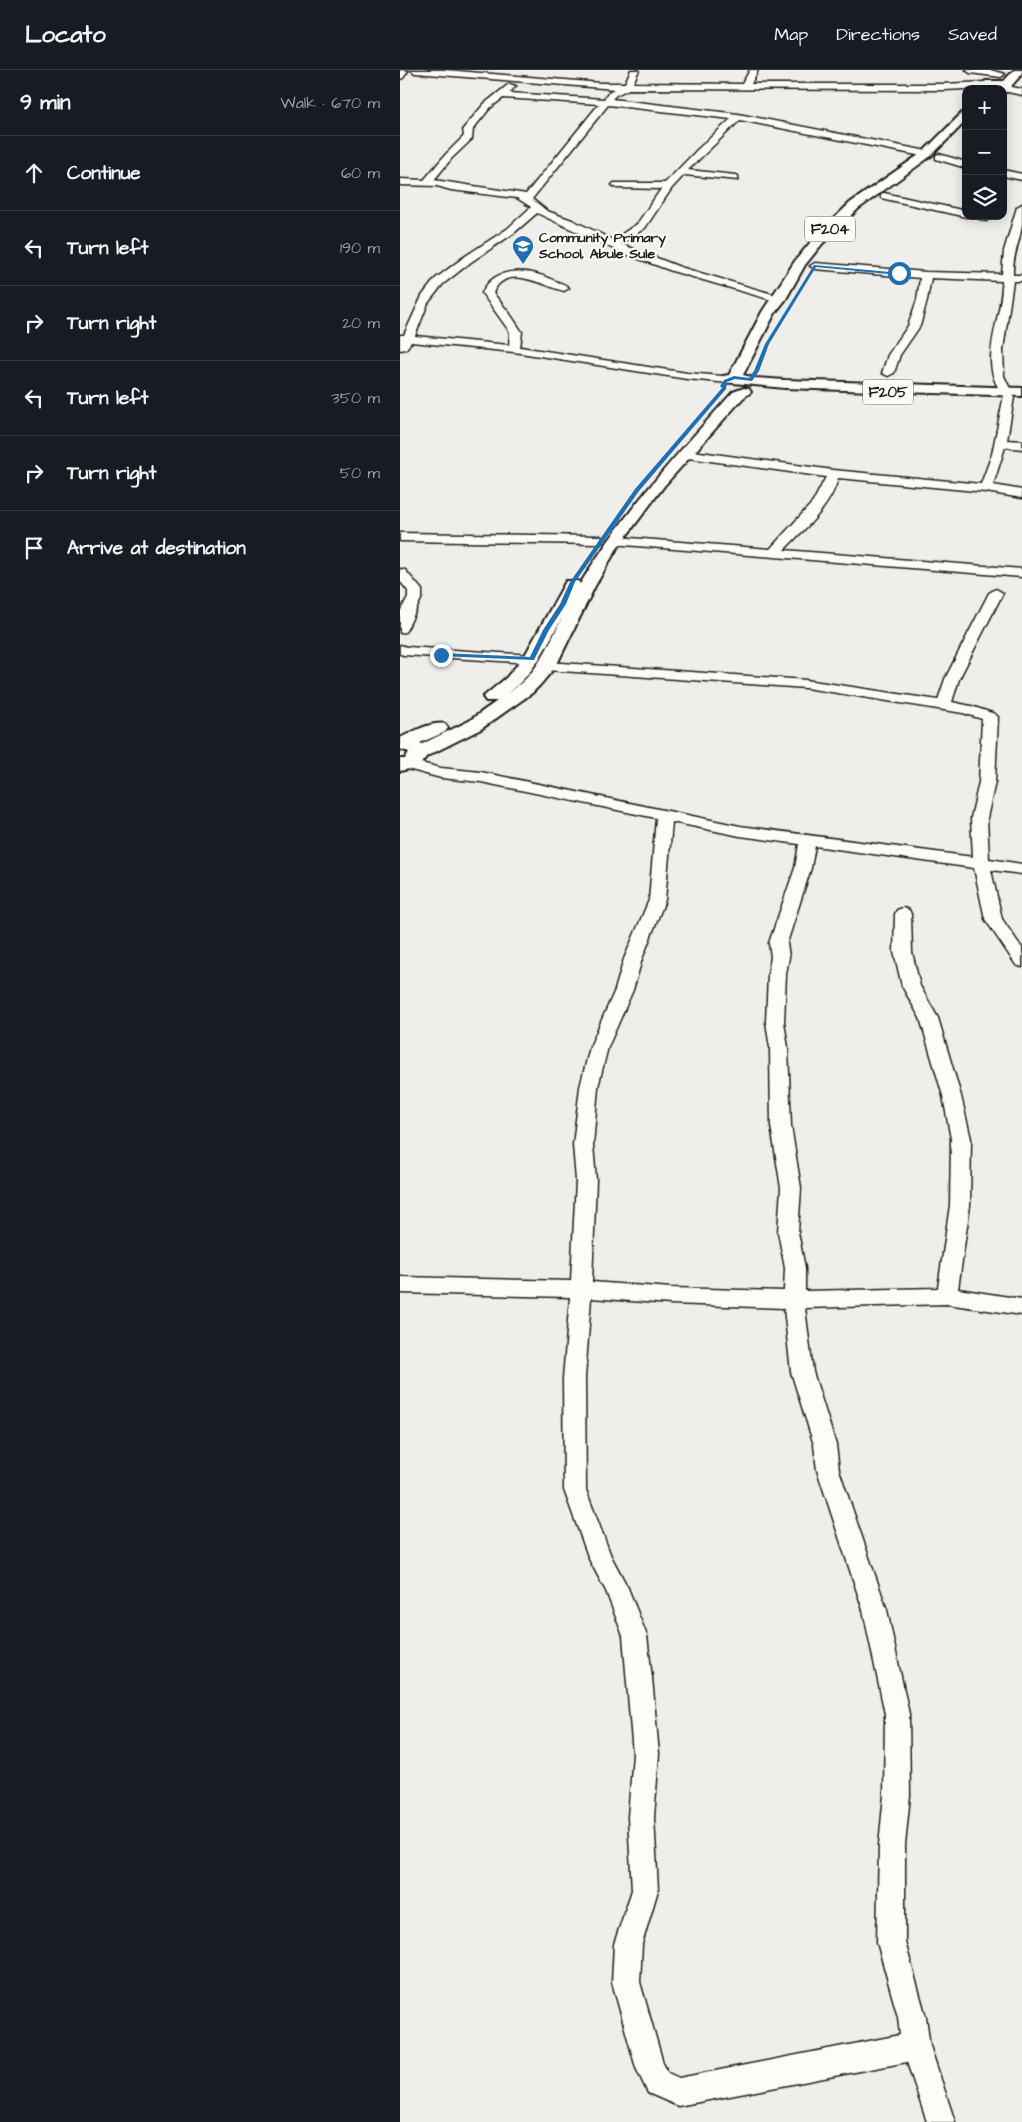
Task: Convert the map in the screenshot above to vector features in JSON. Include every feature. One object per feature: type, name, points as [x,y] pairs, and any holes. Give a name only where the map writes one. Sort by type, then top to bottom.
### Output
[{"type":"main road","points":[[1007,86],[1020,70]]},
{"type":"main road","points":[[989,85],[1004,72]]},
{"type":"main road","name":"F204","points":[[411,760],[490,715],[526,689],[547,666],[587,586],[609,549],[608,541],[637,490],[728,383],[769,312],[800,264],[842,217],[872,192],[933,156],[962,121]]},
{"type":"main road","name":"F204","points":[[813,270],[848,225],[962,133]]},
{"type":"main road","points":[[728,383],[752,383]]},
{"type":"main road","name":"F204","points":[[401,744],[436,729],[480,705],[512,682],[532,659],[546,630],[563,604],[572,582],[738,395],[752,383]]},
{"type":"main road","name":"F205","points":[[752,383],[840,390],[1012,395],[1022,392]]},
{"type":"main road","name":"F204","points":[[401,744],[416,747],[411,760]]},
{"type":"street","points":[[400,76],[404,71],[401,70]]},
{"type":"street","points":[[415,70],[500,73],[518,79],[586,85],[962,87]]},
{"type":"street","points":[[527,198],[613,93],[628,86],[635,70]]},
{"type":"street","points":[[745,87],[754,70]]},
{"type":"street","points":[[970,70],[1004,72]]},
{"type":"street","points":[[427,182],[444,161],[469,137],[468,129],[477,117],[494,100],[503,95],[518,79]]},
{"type":"street","points":[[944,87],[962,89]]},
{"type":"street","points":[[1007,87],[1022,90]]},
{"type":"street","points":[[503,95],[607,102],[738,117],[933,156],[962,164]]},
{"type":"street","points":[[614,245],[621,238],[641,226],[668,186],[738,117]]},
{"type":"street","points":[[681,172],[735,178]]},
{"type":"street","points":[[1007,174],[1022,177]]},
{"type":"street","points":[[400,182],[427,182],[512,194],[527,198],[536,208],[614,245],[676,270],[779,299]]},
{"type":"street","points":[[617,185],[668,186]]},
{"type":"street","points":[[884,196],[962,213]]},
{"type":"street","points":[[986,488],[1012,395],[998,376],[996,365],[1002,314],[1008,288],[1007,267],[1009,251],[1022,207]]},
{"type":"street","points":[[400,350],[425,298],[433,287],[509,232],[536,208]]},
{"type":"street","points":[[813,270],[926,276],[1022,278]]},
{"type":"street","points":[[514,348],[516,332],[506,316],[486,293],[488,286],[508,276],[525,275],[545,279],[552,284],[564,288]]},
{"type":"street","points":[[888,374],[894,356],[914,326],[922,300],[926,276]]},
{"type":"street","points":[[405,338],[514,348],[728,383]]},
{"type":"street","points":[[1000,443],[1022,445]]},
{"type":"street","points":[[685,454],[833,474],[986,488],[1022,494]]},
{"type":"street","points":[[774,553],[830,487],[833,474]]},
{"type":"street","points":[[400,537],[608,541],[1022,573]]},
{"type":"street","points":[[400,573],[414,590],[415,597],[400,629]]},
{"type":"street","points":[[944,706],[952,680],[996,593]]},
{"type":"street","points":[[400,649],[441,655],[532,659]]},
{"type":"street","points":[[547,666],[806,684],[966,709],[990,717],[986,782],[979,818],[981,864],[994,919],[1022,961]]},
{"type":"street","points":[[411,760],[441,773],[481,777],[664,816],[740,830],[1022,869]]},
{"type":"street","points":[[664,816],[656,900],[636,951],[624,990],[599,1047],[589,1087],[583,1145],[586,1180],[581,1289],[574,1378],[575,1490],[600,1559],[616,1588],[635,1636],[640,1678],[646,1754],[642,1817],[645,1890],[628,1944],[626,1982],[650,2068],[658,2083],[678,2092],[916,2046]]},
{"type":"street","points":[[808,840],[804,868],[778,943],[780,956],[775,1012],[779,1048],[780,1126],[790,1188],[788,1232],[795,1268],[794,1300],[802,1372],[825,1445],[828,1470],[875,1610],[897,1714],[897,1795],[892,1845],[891,1942],[912,2017],[916,2046],[941,2122]]},
{"type":"street","points":[[903,914],[903,952],[911,986],[929,1018],[952,1096],[961,1139],[960,1205],[946,1296]]},
{"type":"street","points":[[400,1284],[581,1289],[671,1296],[794,1300],[946,1296],[1022,1307]]},
{"type":"place","name":"Community Primary School, Abule Sule","points":[[523,265]]},
{"type":"route","points":[[441,655],[532,659],[546,630],[563,604],[572,582],[600,540],[637,490],[714,397],[724,388],[723,383],[734,378],[750,380],[756,371],[767,344],[788,312],[800,287],[815,266],[899,273]]}]
